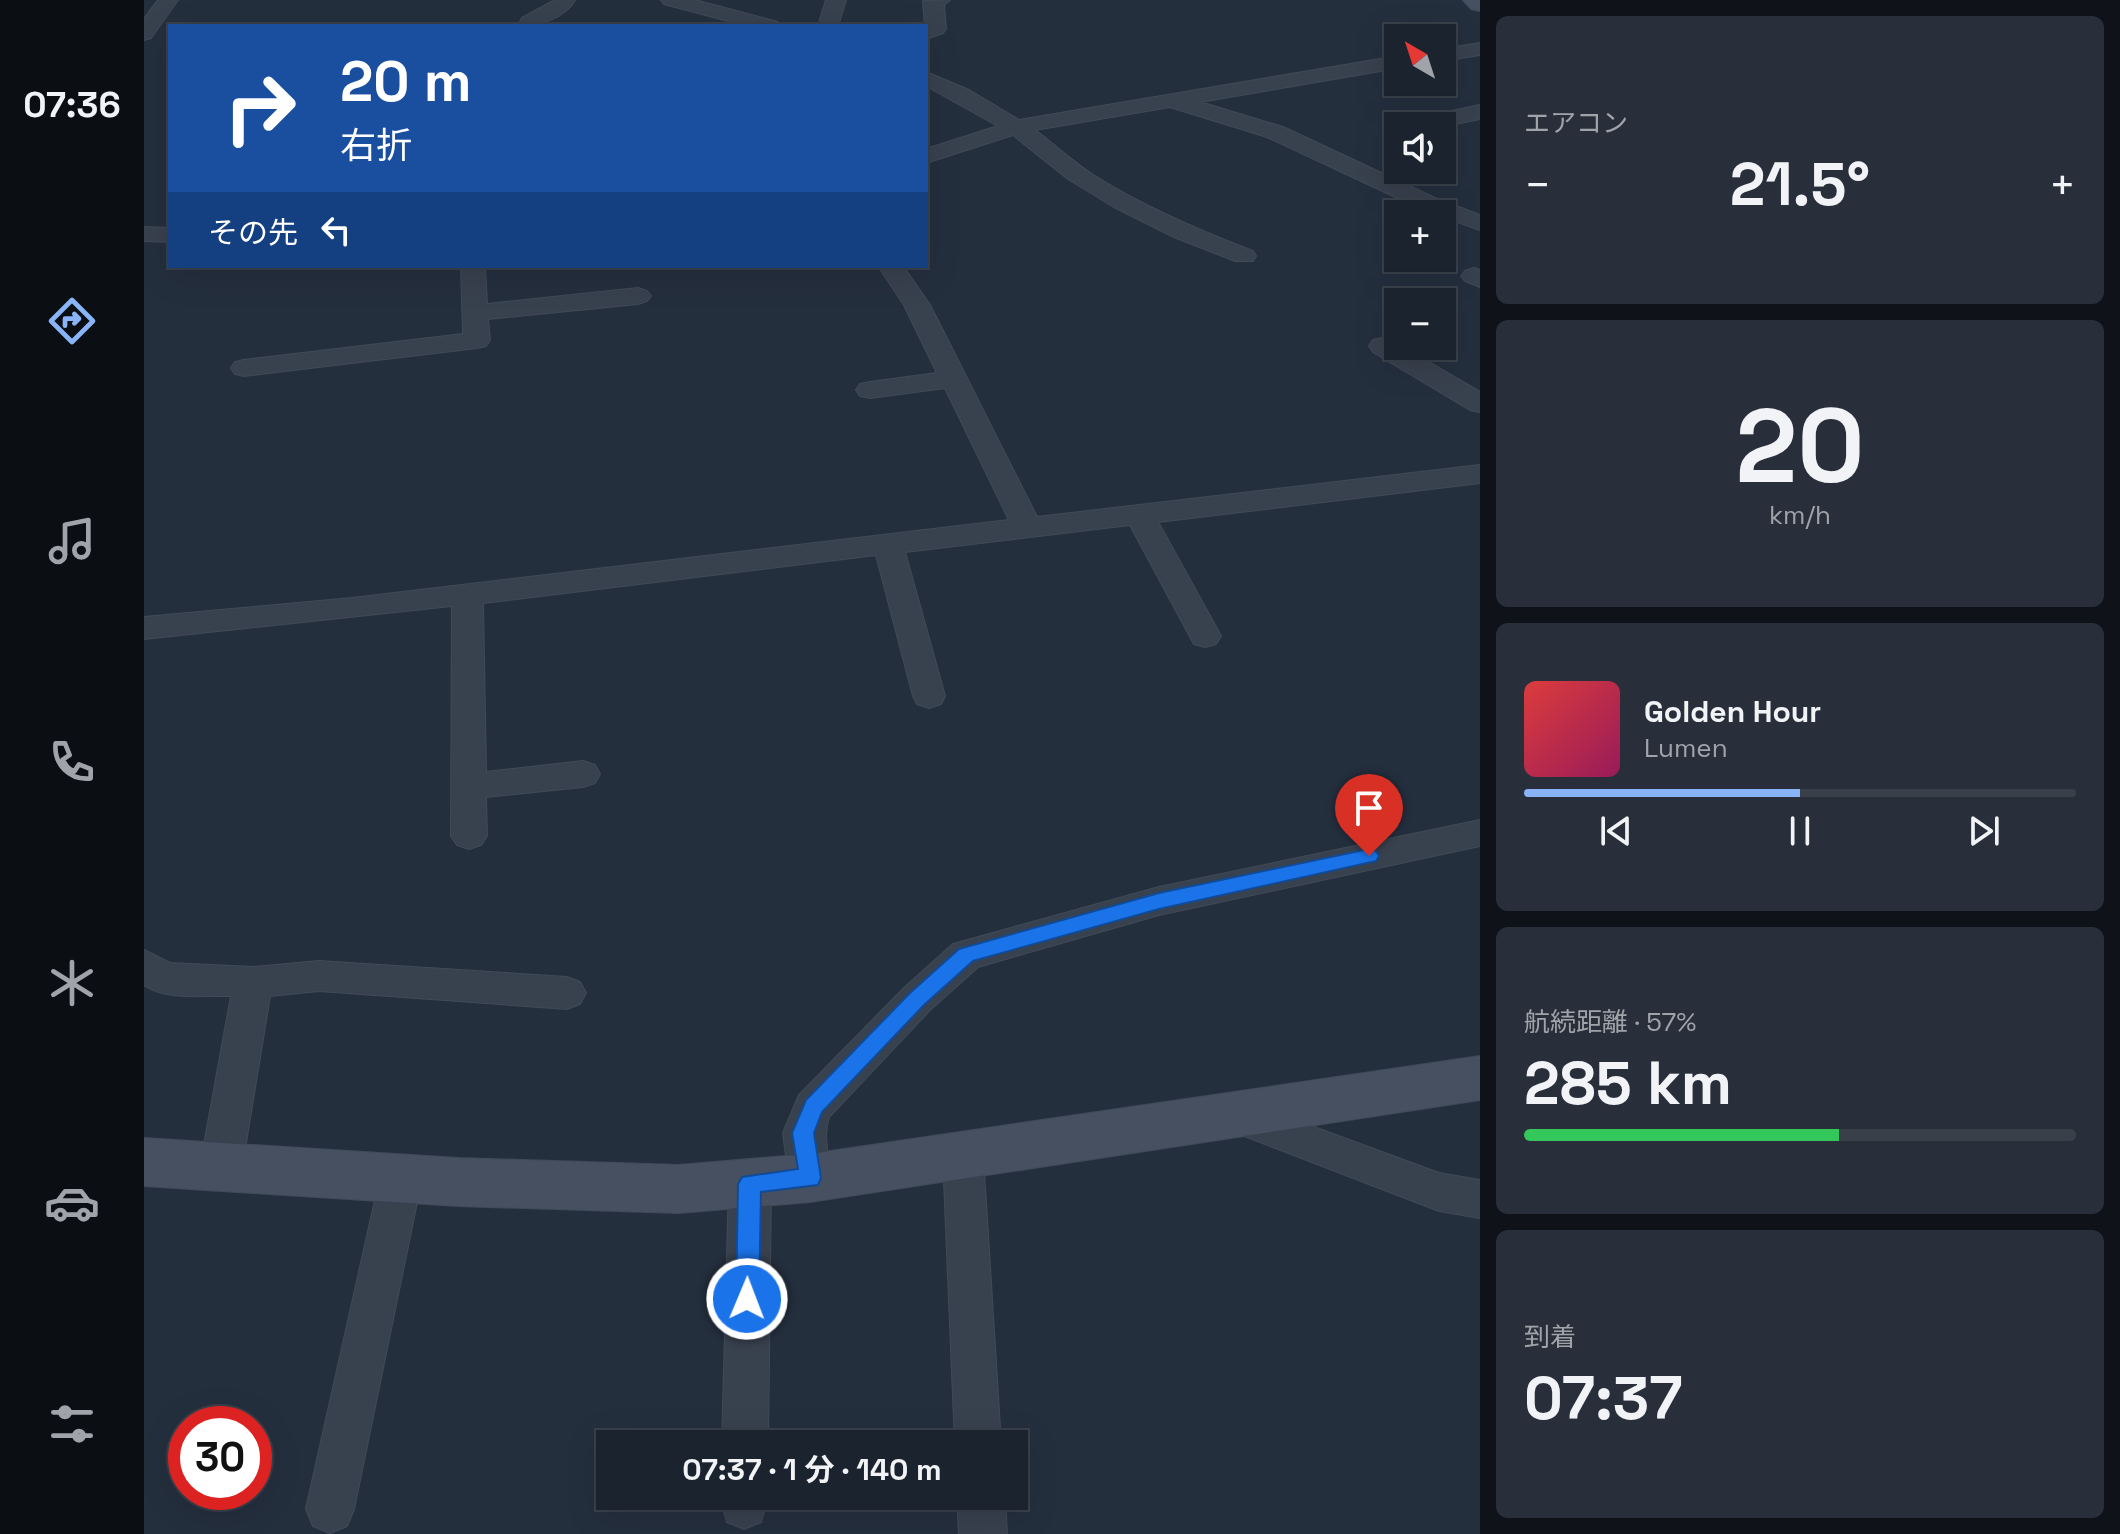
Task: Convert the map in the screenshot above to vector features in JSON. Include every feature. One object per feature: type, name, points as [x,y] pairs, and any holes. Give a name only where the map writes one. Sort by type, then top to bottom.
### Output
[{"type":"street","points":[[144,34],[168,0]]},
{"type":"street","points":[[528,24],[565,0]]},
{"type":"street","points":[[671,0],[763,24]]},
{"type":"street","points":[[829,24],[836,0]]},
{"type":"street","points":[[928,32],[936,29],[933,1],[940,0]]},
{"type":"street","points":[[1456,53],[1480,49]]},
{"type":"street","points":[[928,155],[1016,127],[1384,64]]},
{"type":"street","points":[[928,79],[958,91],[1016,127],[1084,180],[1192,237],[1244,256]]},
{"type":"street","points":[[1167,100],[1275,132],[1427,203],[1480,223]]},
{"type":"street","points":[[1456,117],[1480,112]]},
{"type":"street","points":[[144,234],[168,235]]},
{"type":"street","points":[[244,368],[477,340],[473,268]]},
{"type":"street","points":[[891,268],[917,305],[1028,528]]},
{"type":"street","points":[[475,313],[638,296]]},
{"type":"street","points":[[1382,346],[1480,404]]},
{"type":"street","points":[[870,390],[954,379]]},
{"type":"street","points":[[144,628],[467,594],[1480,474]]},
{"type":"street","points":[[1139,514],[1205,636]]},
{"type":"street","points":[[888,544],[929,696]]},
{"type":"street","points":[[467,594],[469,836]]},
{"type":"street","points":[[469,786],[583,774]]},
{"type":"street","points":[[810,1178],[803,1133],[813,1107],[917,999],[966,955],[1159,901],[1480,833]]},
{"type":"street","points":[[144,965],[163,978],[253,982],[319,976],[567,993]]},
{"type":"street","points":[[221,1167],[253,982]]},
{"type":"street","points":[[144,1162],[401,1178],[679,1189],[810,1178],[1480,1078]]},
{"type":"street","points":[[1233,1115],[1439,1192],[1480,1199]]},
{"type":"street","points":[[963,1155],[977,1430]]},
{"type":"street","points":[[330,1509],[401,1178]]},
{"type":"street","points":[[745,1430],[750,1184]]},
{"type":"street","points":[[982,1510],[983,1534]]},
{"type":"route","points":[[747,1299],[750,1184],[810,1178],[803,1133],[813,1107],[917,999],[966,955],[1159,901],[1369,856]]}]
